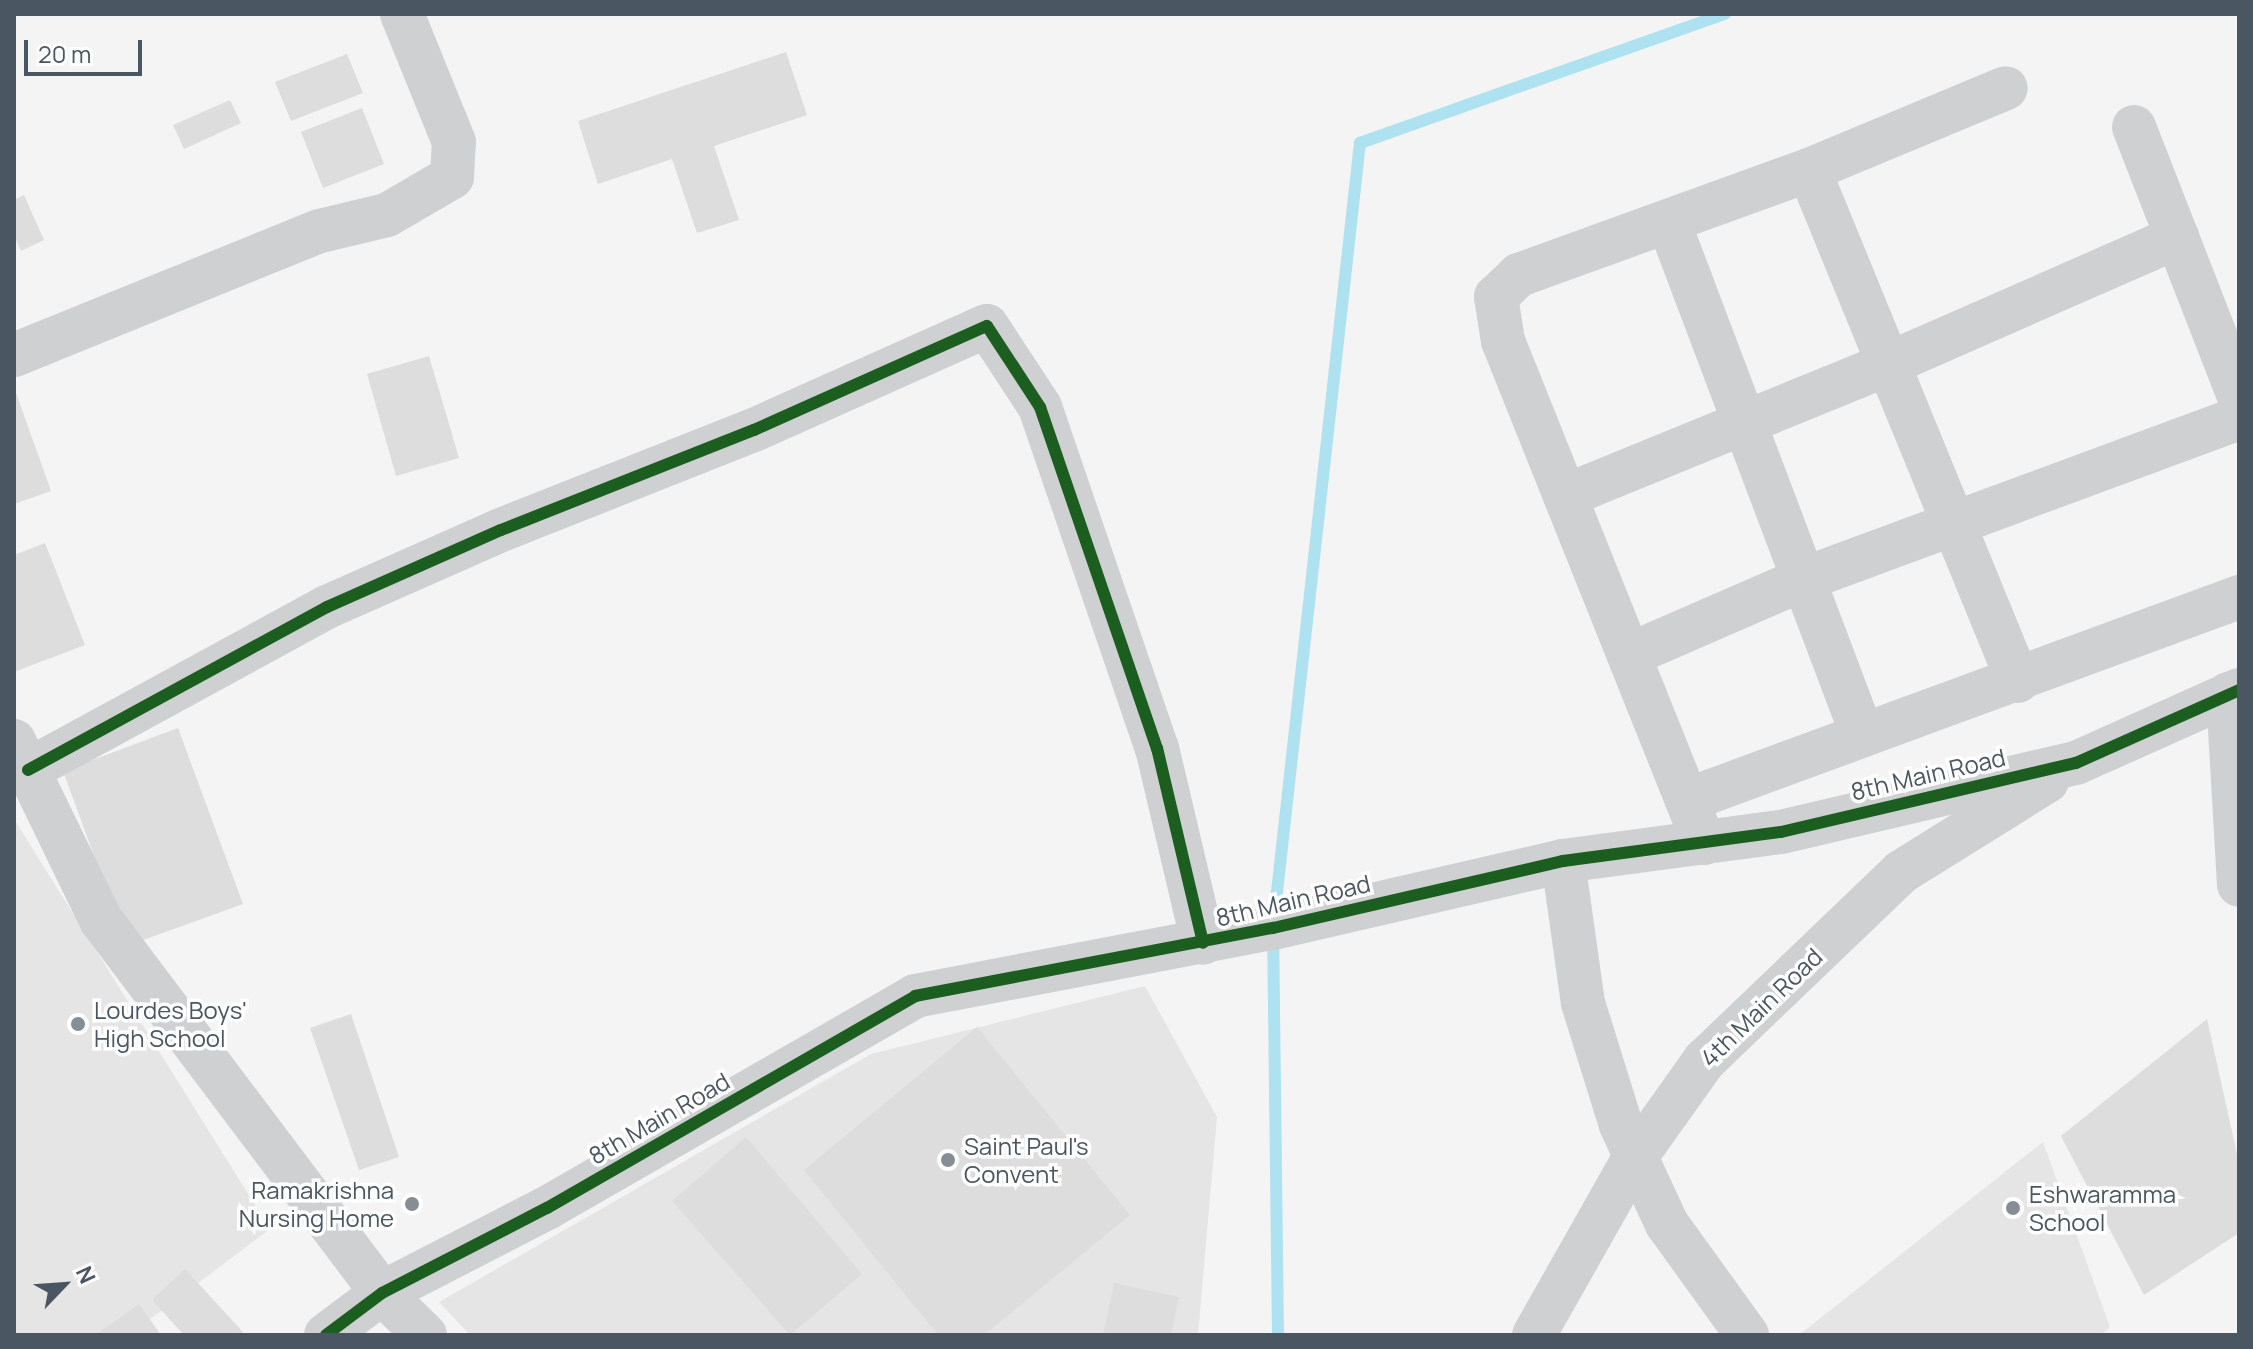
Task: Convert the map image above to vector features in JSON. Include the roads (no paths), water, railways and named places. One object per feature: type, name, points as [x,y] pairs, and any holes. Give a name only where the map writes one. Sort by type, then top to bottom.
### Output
[{"type":"street","points":[[14,355],[320,231],[387,215],[452,177],[454,142],[402,14]]},
{"type":"street","points":[[1704,843],[1503,341],[1496,297],[1519,275],[1809,170],[2006,88]]},
{"type":"street","points":[[2134,127],[2239,397]]},
{"type":"street","points":[[1809,170],[2018,681]]},
{"type":"street","points":[[1669,223],[1862,734]]},
{"type":"street","points":[[1565,496],[1744,420],[1888,364],[2177,237]]},
{"type":"street","points":[[425,1335],[382,1293],[101,920],[21,756],[327,607],[501,530],[754,430],[987,326],[1040,407],[1157,748],[1203,943]]},
{"type":"street","points":[[1629,655],[1804,579],[1955,527],[2239,418]]},
{"type":"street","points":[[1687,800],[1862,734],[2018,681],[2239,597]]},
{"type":"street","points":[[2233,692],[2239,885]]},
{"type":"street","name":"8th Main Road","points":[[326,1335],[382,1293],[547,1208],[915,996],[1203,943],[1563,861],[1781,832],[2076,763],[2233,692]]},
{"type":"street","name":"4th Main Road","points":[[1534,1335],[1636,1156],[1704,1061],[1901,872],[2076,763]]},
{"type":"street","points":[[1563,861],[1583,1003],[1636,1156],[1667,1224],[1747,1335]]},
{"type":"waterway","points":[[1278,1335],[1273,928],[1360,143],[1725,14]]},
{"type":"place","name":"Lourdes Boys' High School","points":[[78,1024]]},
{"type":"place","name":"Saint Paul's Convent","points":[[948,1160]]},
{"type":"place","name":"Ramakrishna Nursing Home","points":[[412,1204]]},
{"type":"place","name":"Eshwaramma School","points":[[2013,1208]]}]
